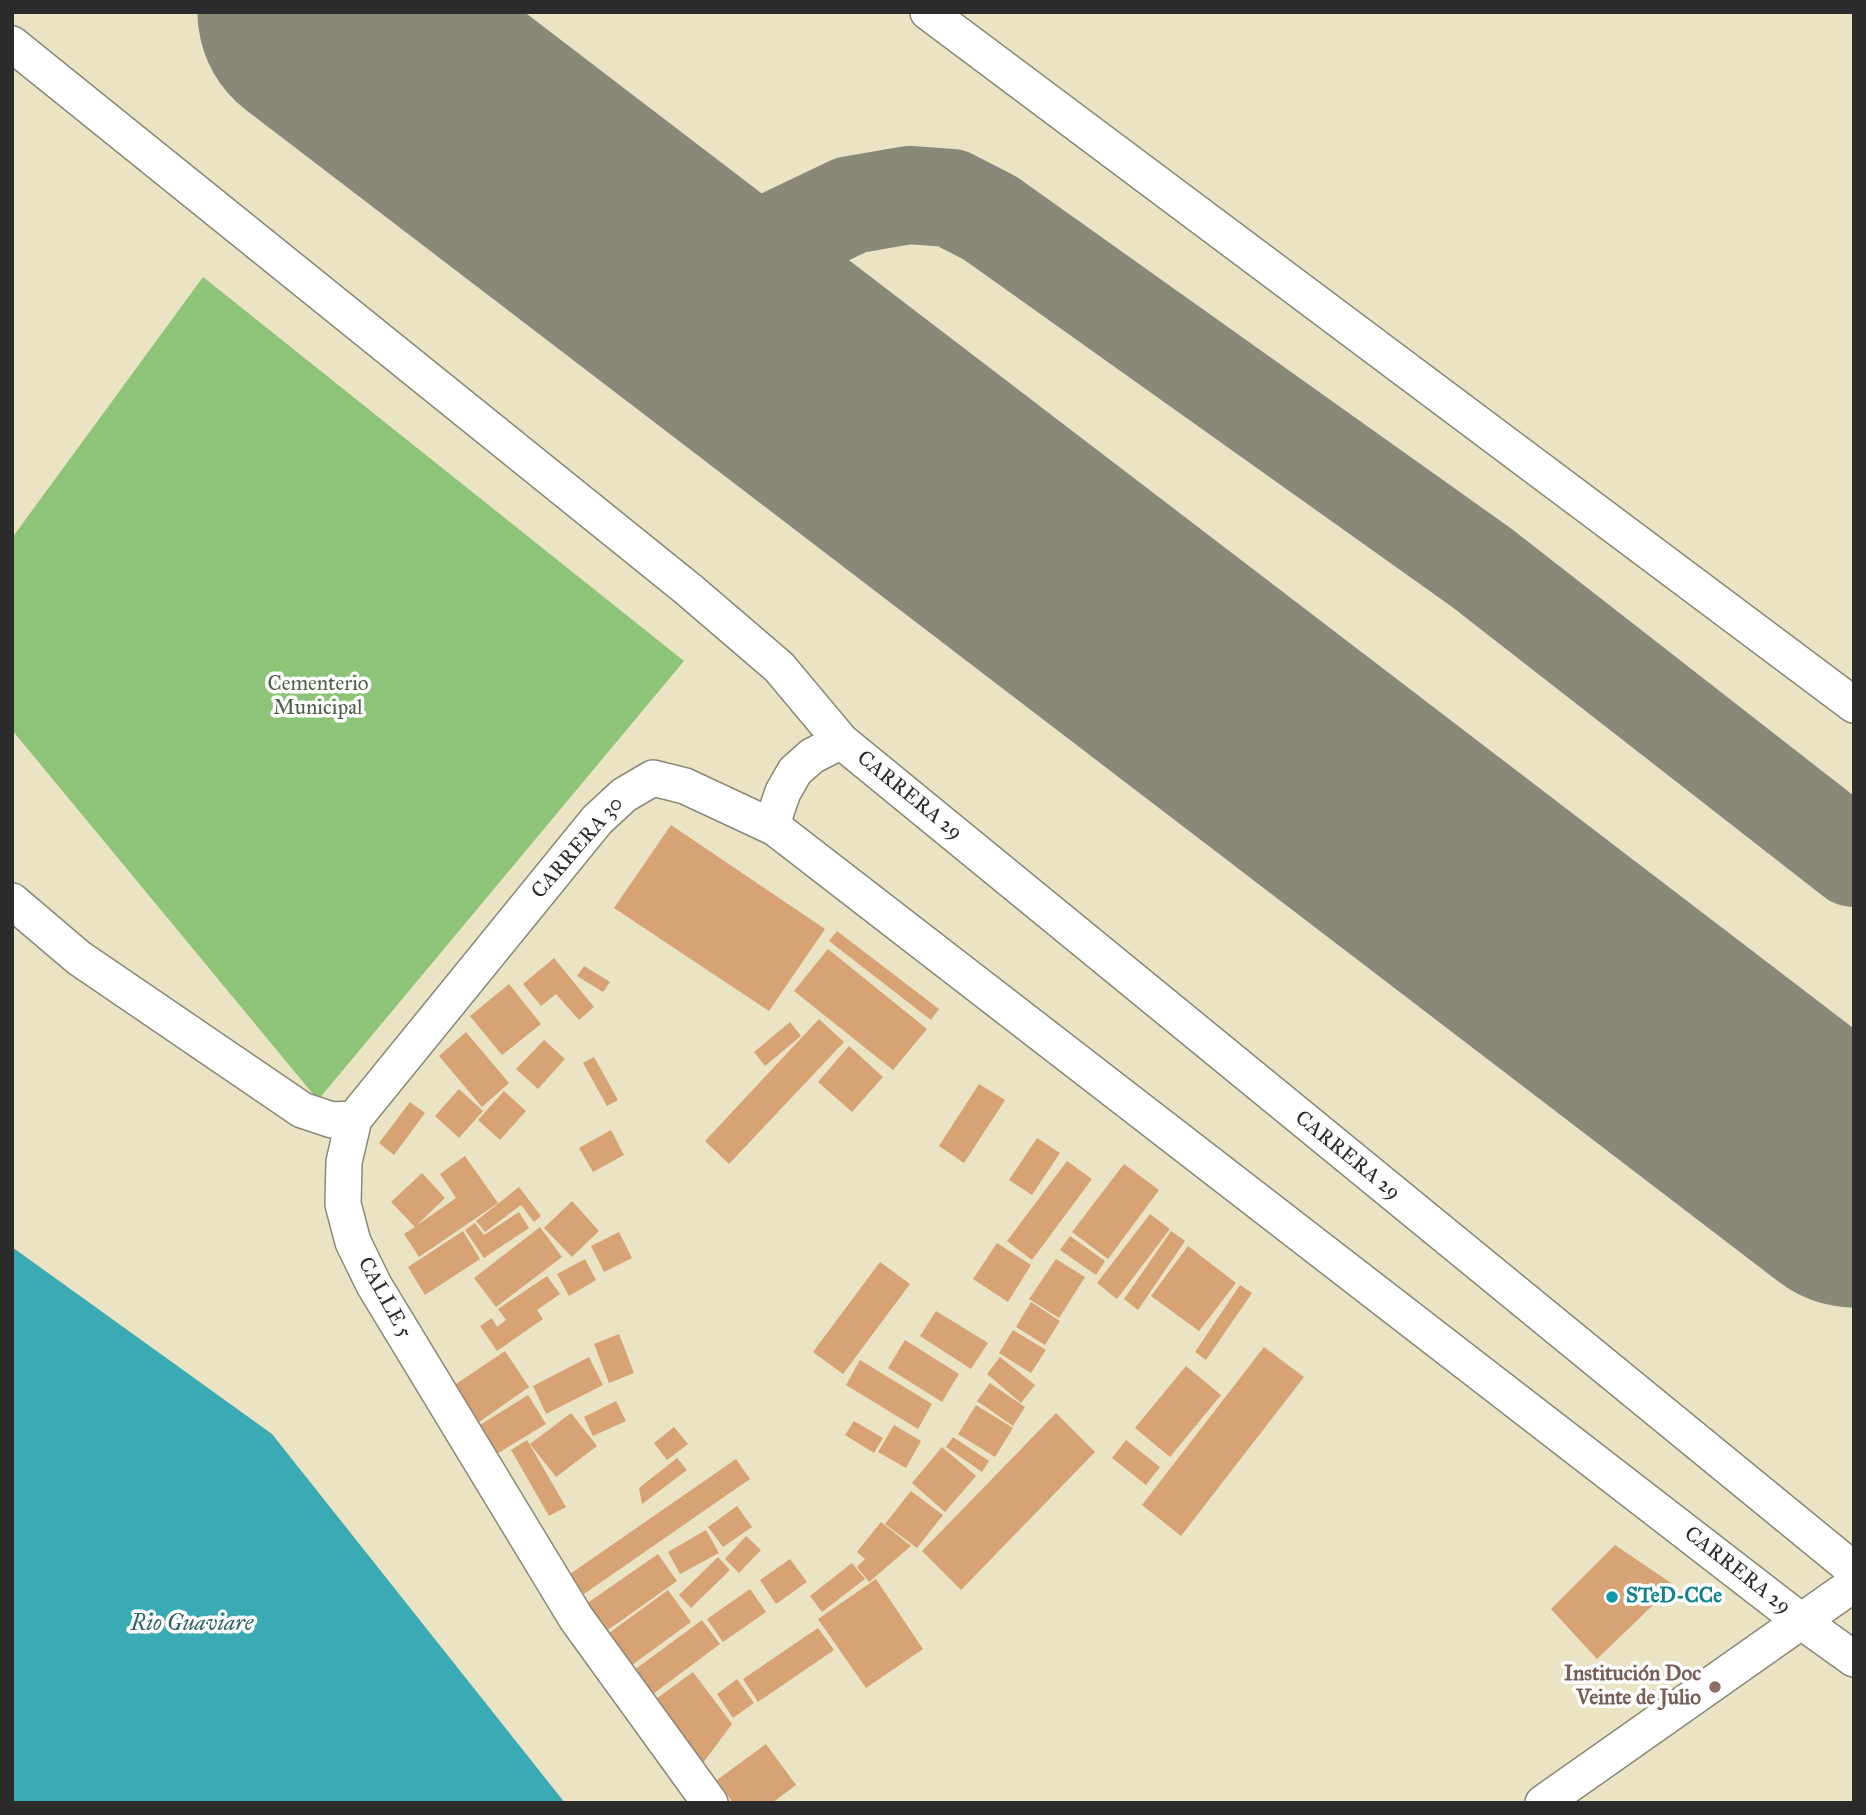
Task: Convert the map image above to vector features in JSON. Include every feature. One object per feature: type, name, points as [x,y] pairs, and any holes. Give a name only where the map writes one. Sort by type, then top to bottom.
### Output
[{"type":"street","points":[[928,12],[1854,705]]},
{"type":"street","name":"CARRERA 29","points":[[12,44],[688,589],[779,667],[841,741],[1854,1570]]},
{"type":"street","points":[[775,828],[775,815],[783,792],[795,771],[812,756],[841,741]]},
{"type":"street","name":"CARRERA 30","points":[[354,1119],[597,820],[624,795],[653,779],[685,786],[775,828]]},
{"type":"street","name":"CARRERA 29","points":[[775,828],[1801,1621],[1854,1659]]},
{"type":"street","points":[[12,901],[79,958],[302,1110],[332,1120],[354,1119]]},
{"type":"street","name":"CALLE 5","points":[[354,1119],[344,1162],[343,1204],[353,1242],[374,1285],[576,1618],[710,1803]]},
{"type":"street","name":"CARRERA 29","points":[[1544,1803],[1854,1584]]},
{"type":"green space","name":"Cementerio Municipal","points":[[203,277],[684,661],[318,1100],[12,730],[12,538]]},
{"type":"water","name":"Rio Guaviare","points":[[12,1247],[272,1434],[565,1803],[12,1803]]},
{"type":"building","points":[[671,825],[825,929],[769,1011],[614,908]]},
{"type":"building","points":[[837,931],[939,1009],[931,1020],[829,941]]},
{"type":"building","points":[[828,949],[927,1029],[893,1070],[794,991]]},
{"type":"building","points":[[554,958],[594,1007],[579,1020],[556,994],[541,1006],[523,984]]},
{"type":"building","points":[[584,966],[610,982],[603,992],[577,976]]},
{"type":"building","points":[[509,984],[541,1024],[502,1055],[470,1016]]},
{"type":"building","points":[[819,1019],[844,1042],[729,1164],[705,1141]]},
{"type":"building","points":[[790,1022],[801,1036],[765,1066],[754,1052]]},
{"type":"building","points":[[466,1032],[509,1083],[482,1107],[439,1056]]},
{"type":"building","points":[[544,1040],[565,1059],[538,1089],[516,1069]]},
{"type":"building","points":[[849,1046],[883,1077],[852,1112],[818,1082]]},
{"type":"building","points":[[594,1057],[618,1100],[607,1106],[583,1063]]},
{"type":"building","points":[[979,1084],[1005,1100],[964,1163],[939,1146]]},
{"type":"building","points":[[459,1089],[483,1111],[459,1138],[435,1116]]},
{"type":"building","points":[[504,1091],[526,1111],[500,1140],[478,1120]]},
{"type":"building","points":[[410,1102],[425,1113],[394,1155],[379,1143]]},
{"type":"building","points":[[611,1130],[624,1155],[593,1172],[579,1148]]},
{"type":"building","points":[[1037,1138],[1060,1153],[1032,1195],[1009,1180]]},
{"type":"building","points":[[465,1156],[498,1203],[419,1257],[404,1234],[415,1227],[391,1202],[422,1173],[445,1198],[416,1226],[456,1198],[440,1174]]},
{"type":"building","points":[[1067,1161],[1092,1179],[1032,1260],[1007,1241]]},
{"type":"building","points":[[1124,1164],[1159,1190],[1108,1259],[1072,1232]]},
{"type":"building","points":[[519,1187],[541,1216],[534,1222],[521,1205],[485,1232],[476,1221]]},
{"type":"building","points":[[572,1201],[599,1231],[572,1257],[544,1228]]},
{"type":"building","points":[[519,1212],[529,1228],[484,1258],[465,1230],[475,1223],[484,1235]]},
{"type":"building","points":[[1150,1214],[1170,1229],[1117,1299],[1097,1283]]},
{"type":"building","points":[[540,1227],[562,1257],[496,1307],[474,1278]]},
{"type":"building","points":[[463,1231],[480,1259],[425,1295],[408,1267]]},
{"type":"building","points":[[1171,1231],[1185,1241],[1138,1310],[1124,1299]]},
{"type":"building","points":[[619,1232],[632,1258],[604,1272],[591,1246]]},
{"type":"building","points":[[1070,1236],[1105,1261],[1096,1275],[1060,1250]]},
{"type":"building","points":[[997,1243],[1031,1265],[1008,1302],[973,1279]]},
{"type":"building","points":[[1188,1246],[1236,1283],[1199,1331],[1151,1296]]},
{"type":"building","points":[[585,1259],[596,1280],[569,1296],[557,1274]]},
{"type":"building","points":[[1056,1259],[1085,1277],[1059,1318],[1029,1299]]},
{"type":"building","points":[[880,1262],[910,1284],[843,1374],[813,1352]]},
{"type":"building","points":[[547,1276],[560,1294],[537,1310],[543,1319],[497,1351],[480,1326],[492,1318],[497,1327],[506,1320],[498,1309]]},
{"type":"building","points":[[1240,1285],[1252,1293],[1206,1360],[1195,1352]]},
{"type":"building","points":[[1031,1302],[1060,1321],[1045,1345],[1016,1327]]},
{"type":"building","points":[[936,1311],[988,1343],[971,1369],[920,1336]]},
{"type":"building","points":[[1013,1330],[1046,1350],[1031,1373],[999,1353]]},
{"type":"building","points":[[619,1334],[634,1373],[609,1383],[594,1344]]},
{"type":"building","points":[[905,1340],[959,1374],[942,1402],[888,1368]]},
{"type":"building","points":[[1264,1347],[1304,1377],[1181,1536],[1142,1505]]},
{"type":"building","points":[[505,1351],[529,1387],[472,1427],[447,1390]]},
{"type":"building","points":[[589,1357],[603,1385],[546,1414],[533,1386]]},
{"type":"building","points":[[1000,1357],[1035,1385],[1021,1403],[987,1374]]},
{"type":"building","points":[[860,1360],[932,1404],[918,1429],[846,1385]]},
{"type":"building","points":[[1186,1366],[1221,1395],[1170,1457],[1135,1428]]},
{"type":"building","points":[[990,1383],[1025,1407],[1013,1426],[977,1401]]},
{"type":"building","points":[[528,1395],[546,1424],[490,1458],[472,1430]]},
{"type":"building","points":[[616,1401],[626,1421],[593,1436],[584,1417]]},
{"type":"building","points":[[976,1405],[1013,1428],[995,1457],[958,1434]]},
{"type":"building","points":[[571,1413],[597,1446],[556,1477],[530,1444]]},
{"type":"building","points":[[1056,1413],[1095,1452],[961,1590],[922,1551]]},
{"type":"building","points":[[854,1421],[883,1438],[874,1453],[845,1435]]},
{"type":"building","points":[[894,1425],[921,1441],[906,1468],[878,1452]]},
{"type":"building","points":[[674,1427],[688,1444],[667,1460],[654,1443]]},
{"type":"building","points":[[953,1437],[989,1461],[982,1472],[946,1447]]},
{"type":"building","points":[[527,1440],[566,1507],[549,1516],[511,1450]]},
{"type":"building","points":[[1126,1440],[1160,1467],[1146,1485],[1112,1458]]},
{"type":"building","points":[[942,1447],[976,1476],[945,1512],[912,1483]]},
{"type":"building","points":[[677,1458],[687,1470],[642,1504],[639,1488]]},
{"type":"building","points":[[736,1459],[750,1479],[584,1594],[570,1574]]},
{"type":"building","points":[[911,1491],[943,1515],[917,1548],[885,1524]]},
{"type":"building","points":[[737,1506],[752,1527],[723,1547],[708,1527]]},
{"type":"building","points":[[881,1522],[911,1546],[869,1582],[857,1567],[865,1559],[857,1552]]},
{"type":"building","points":[[706,1530],[719,1553],[680,1574],[668,1552]]},
{"type":"building","points":[[746,1536],[761,1550],[739,1573],[725,1559]]},
{"type":"building","name":"STeD-CCe","points":[[1615,1545],[1674,1585],[1597,1659],[1551,1609]]},
{"type":"building","points":[[658,1554],[677,1581],[605,1632],[586,1604]]},
{"type":"building","points":[[718,1557],[730,1570],[691,1608],[679,1595]]},
{"type":"building","points":[[790,1559],[807,1582],[776,1604],[760,1580]]},
{"type":"building","points":[[852,1563],[865,1579],[822,1612],[810,1596]]},
{"type":"building","points":[[876,1579],[923,1649],[866,1688],[818,1619]]},
{"type":"building","points":[[750,1589],[766,1612],[723,1642],[707,1619]]},
{"type":"building","points":[[668,1590],[691,1622],[628,1668],[605,1636]]},
{"type":"building","points":[[702,1620],[720,1644],[645,1700],[626,1676]]},
{"type":"building","points":[[818,1628],[834,1650],[758,1702],[743,1679]]},
{"type":"building","points":[[693,1672],[732,1724],[694,1775],[645,1707]]},
{"type":"building","points":[[737,1679],[754,1703],[733,1718],[717,1694]]},
{"type":"building","points":[[766,1744],[796,1785],[772,1803],[733,1803],[717,1780]]},
{"type":"taxiway","points":[[679,287],[851,205],[909,195],[951,198],[990,218],[1482,568],[1854,858]]},
{"type":"runway","points":[[321,12],[1854,1184]]},
{"type":"place","name":"STeD-CCe","points":[[1612,1597]]},
{"type":"place","name":"Institución Doc Veinte de Julio","points":[[1715,1687]]}]
